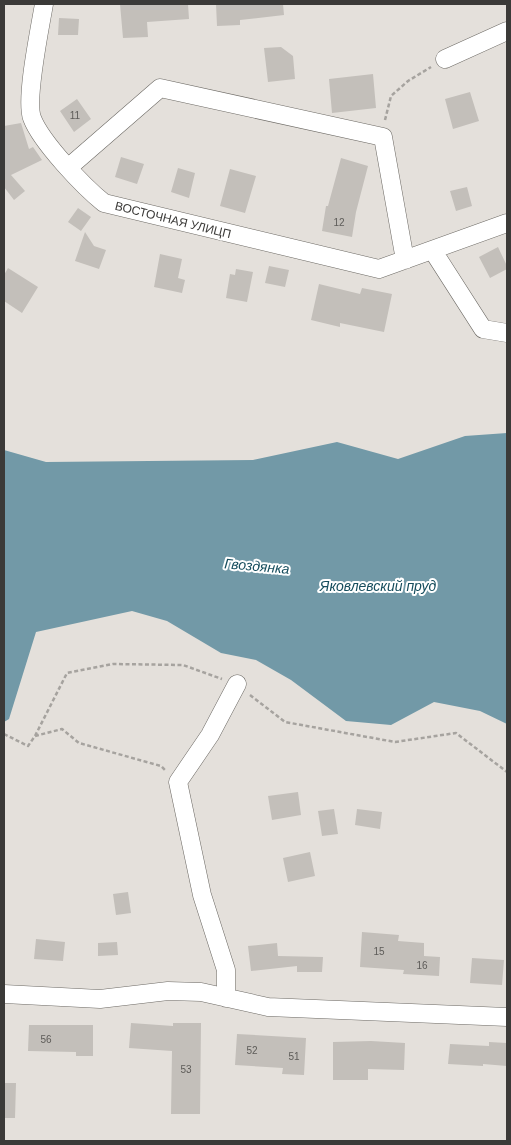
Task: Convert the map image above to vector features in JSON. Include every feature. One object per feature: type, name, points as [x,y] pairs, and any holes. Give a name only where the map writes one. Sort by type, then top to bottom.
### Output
[{"type":"street","name":"ВОСТОЧНАЯ УЛИЦП","points":[[44,4],[29,100],[32,118],[46,140],[69,168],[87,189],[104,203],[379,269],[507,223]]},
{"type":"street","points":[[445,59],[507,31]]},
{"type":"street","points":[[69,168],[160,88],[383,137],[405,260]]},
{"type":"street","points":[[433,251],[483,329],[507,333]]},
{"type":"street","points":[[226,998],[226,970],[202,895],[178,782],[210,735],[236,684]]},
{"type":"street","points":[[4,994],[100,999],[168,990],[201,992],[268,1007],[507,1017]]},
{"type":"path","points":[[383,137],[385,116],[392,96],[408,81],[445,59]]},
{"type":"path","points":[[4,734],[28,746],[67,673],[112,664],[183,665],[236,684],[284,722],[395,742],[456,733],[507,772]]},
{"type":"path","points":[[35,736],[62,729],[79,743],[161,766],[178,782]]},
{"type":"water","name":"Яковлевский пруд","points":[[507,433],[507,724],[480,711],[434,702],[391,725],[346,721],[291,680],[256,660],[221,653],[167,621],[132,611],[36,632],[9,719],[4,722],[4,450],[46,462],[253,460],[337,442],[398,459],[465,436]]},
{"type":"building","points":[[120,4],[188,4],[189,19],[147,22],[148,37],[123,38]]},
{"type":"building","points":[[216,4],[283,4],[284,15],[240,20],[240,25],[217,26]]},
{"type":"building","points":[[59,18],[79,19],[78,35],[58,35]]},
{"type":"building","points":[[281,47],[293,56],[295,79],[268,82],[264,48]]},
{"type":"building","points":[[373,74],[376,108],[332,113],[329,79]]},
{"type":"building","points":[[470,92],[479,121],[453,129],[445,99]]},
{"type":"building","points":[[77,99],[91,119],[74,132],[60,111]]},
{"type":"building","points":[[21,123],[29,149],[33,147],[42,160],[11,175],[25,191],[14,200],[4,187],[4,126]]},
{"type":"building","points":[[121,157],[144,164],[137,184],[115,177]]},
{"type":"building","points":[[341,158],[368,166],[356,212],[352,237],[322,231],[326,206],[328,206]]},
{"type":"building","points":[[178,168],[195,173],[189,198],[171,192]]},
{"type":"building","points":[[230,169],[256,176],[245,213],[220,206]]},
{"type":"building","points":[[467,187],[472,206],[456,211],[450,191]]},
{"type":"building","points":[[78,208],[91,217],[81,231],[68,222]]},
{"type":"building","points":[[85,232],[94,246],[106,250],[99,269],[75,261]]},
{"type":"building","points":[[498,247],[507,269],[490,278],[479,257]]},
{"type":"building","points":[[160,254],[182,259],[178,278],[185,280],[182,293],[154,287]]},
{"type":"building","points":[[269,266],[289,270],[285,287],[265,283]]},
{"type":"building","points":[[8,268],[38,287],[22,313],[4,301],[4,275]]},
{"type":"building","points":[[236,269],[253,272],[247,302],[226,298],[230,274],[235,275]]},
{"type":"building","points":[[319,284],[360,294],[362,288],[392,294],[384,332],[340,323],[340,327],[311,320]]},
{"type":"building","points":[[298,792],[301,815],[272,820],[268,796]]},
{"type":"building","points":[[334,809],[338,834],[322,836],[318,811]]},
{"type":"building","points":[[357,809],[382,812],[380,829],[355,825]]},
{"type":"building","points":[[310,852],[315,876],[288,882],[283,858]]},
{"type":"building","points":[[128,892],[131,913],[116,915],[113,894]]},
{"type":"building","points":[[362,932],[399,935],[398,941],[424,943],[424,956],[440,957],[439,976],[403,974],[404,970],[360,967]]},
{"type":"building","points":[[36,939],[65,942],[63,961],[34,959]]},
{"type":"building","points":[[117,942],[118,955],[98,956],[98,943]]},
{"type":"building","points":[[277,943],[278,956],[323,957],[322,972],[297,972],[297,966],[251,971],[248,946]]},
{"type":"building","points":[[472,958],[504,960],[502,985],[470,983]]},
{"type":"building","points":[[131,1023],[173,1026],[173,1023],[201,1023],[200,1114],[171,1114],[172,1051],[129,1048]]},
{"type":"building","points":[[29,1025],[93,1025],[93,1056],[76,1056],[76,1052],[28,1051]]},
{"type":"building","points":[[237,1034],[306,1038],[304,1075],[282,1074],[283,1068],[235,1065]]},
{"type":"building","points":[[371,1041],[405,1043],[404,1070],[368,1069],[368,1080],[333,1080],[333,1042]]},
{"type":"building","points":[[489,1042],[507,1043],[507,1066],[448,1064],[450,1044],[489,1046]]},
{"type":"building","points":[[4,1083],[16,1083],[15,1118],[4,1118]]},
{"type":"water label","name":"Гвоздянка","points":[[257,566]]}]
